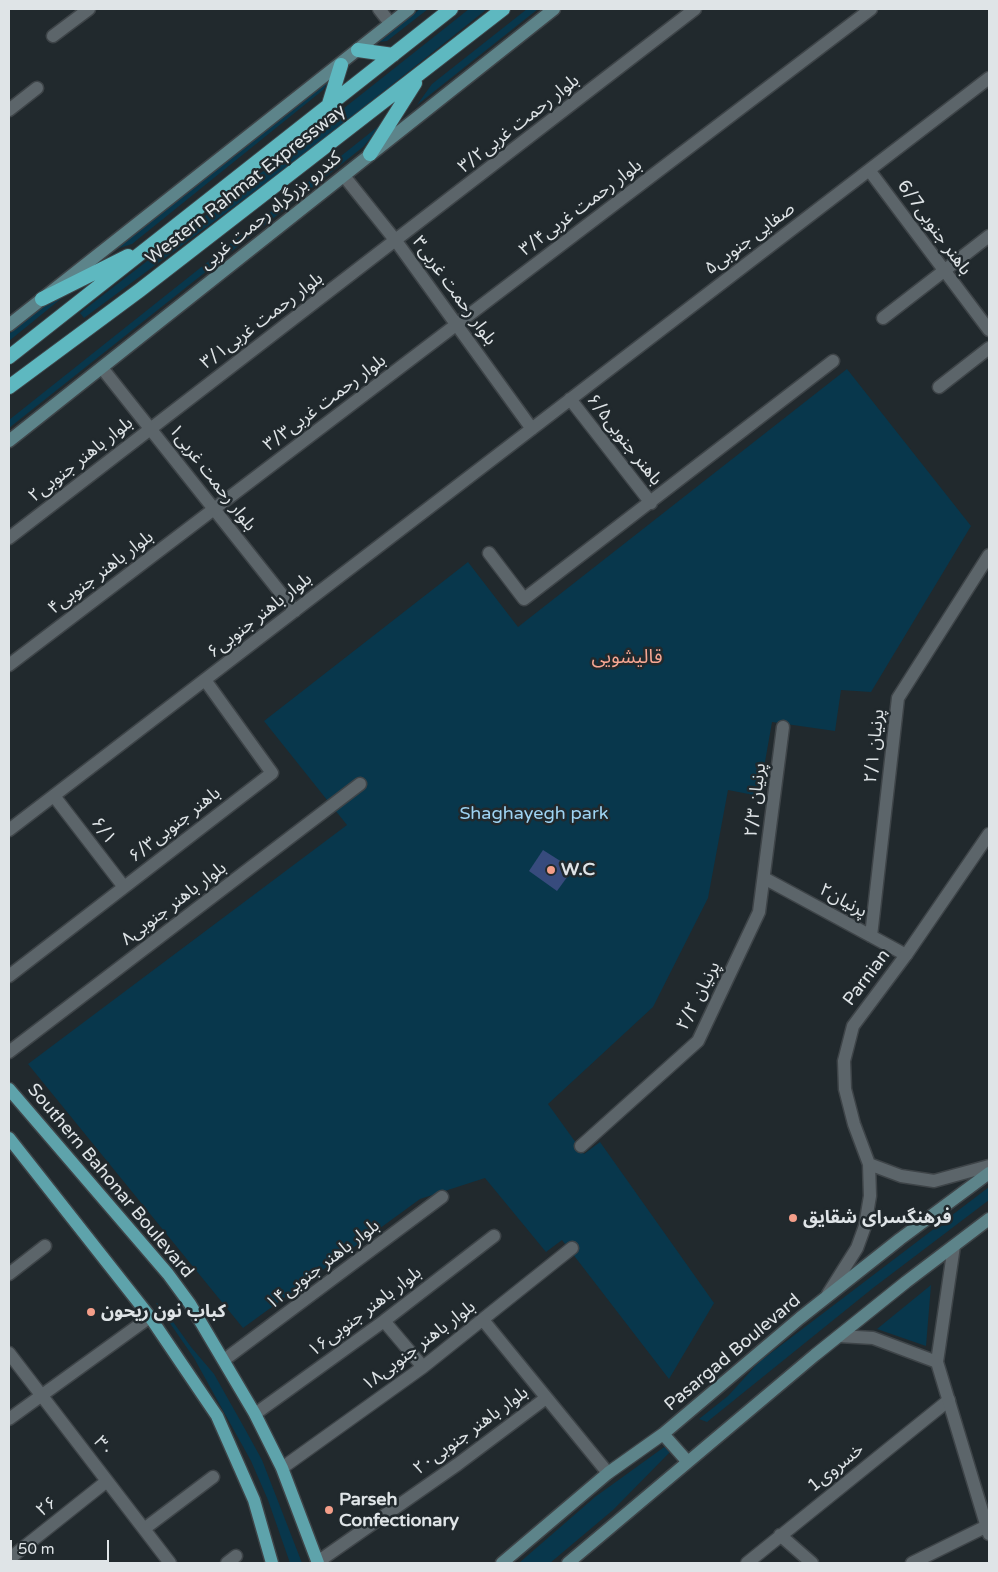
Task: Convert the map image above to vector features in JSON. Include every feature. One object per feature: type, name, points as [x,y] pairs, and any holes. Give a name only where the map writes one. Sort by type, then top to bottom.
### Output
[{"type":"highway","name":"Western Rahmat Expressway","points":[[9,356],[451,9]]},
{"type":"highway","name":"Western Rahmat Expressway","points":[[11,387],[140,290],[504,9]]},
{"type":"highway","points":[[358,50],[393,55]]},
{"type":"highway","points":[[328,107],[341,65]]},
{"type":"highway","points":[[370,154],[420,74]]},
{"type":"highway","points":[[42,299],[154,244]]},
{"type":"main road","points":[[9,324],[341,65],[409,9]]},
{"type":"main road","name":"کندرو بزرگراه رحمت غربی","points":[[9,441],[554,9]]},
{"type":"main road","name":"Southern Bahonar Boulevard","points":[[9,1089],[168,1274],[190,1304],[255,1414],[282,1468],[318,1561]]},
{"type":"main road","points":[[9,1138],[150,1317],[216,1416],[254,1500],[272,1563]]},
{"type":"main road","name":"Pasargad Boulevard","points":[[502,1563],[608,1473],[663,1434],[824,1299],[989,1172]]},
{"type":"main road","points":[[568,1563],[686,1461],[839,1336],[989,1219]]},
{"type":"main road","points":[[663,1434],[686,1461]]},
{"type":"street","points":[[53,36],[89,9]]},
{"type":"street","points":[[379,9],[390,23]]},
{"type":"street","name":"بلوار رحمت غربی۳/۲","points":[[396,241],[695,9]]},
{"type":"street","name":"بلوار رحمت غربی۳/۴","points":[[458,325],[871,9]]},
{"type":"street","name":"صفایی جنوبی۵","points":[[532,429],[989,78]]},
{"type":"street","points":[[10,107],[37,88]]},
{"type":"street","name":"6/7باهنر جنوبی","points":[[869,170],[989,330]]},
{"type":"street","name":"بلوار رحمت غربی۳","points":[[344,176],[396,241],[532,429]]},
{"type":"street","points":[[883,318],[989,236]]},
{"type":"street","name":"بلوار رحمت غربی۳/۱","points":[[150,428],[396,241]]},
{"type":"street","name":"بلوار رحمت غربی۳/۳","points":[[214,508],[458,325]]},
{"type":"street","points":[[939,387],[989,348]]},
{"type":"street","points":[[489,554],[524,599],[833,361]]},
{"type":"street","name":"بلوار رحمت غربی۱","points":[[102,368],[295,611]]},
{"type":"street","name":"باهنر جنوبی۶/۵","points":[[570,399],[651,503]]},
{"type":"street","name":"بلوار باهنر جنوبی۲","points":[[9,538],[150,428]]},
{"type":"street","name":"بلوار باهنر جنوبی۶","points":[[9,830],[532,429]]},
{"type":"street","name":"بلوار باهنر جنوبی۴","points":[[9,665],[214,508]]},
{"type":"street","name":"پرنیان ۲/۱","points":[[871,936],[898,698],[989,555]]},
{"type":"street","name":"۶/۳باهنر جنوبی","points":[[9,976],[272,773],[205,680]]},
{"type":"street","name":"پرنیان ۲/۳","points":[[764,878],[783,727]]},
{"type":"street","name":"۸بلوار باهنر جنوبی","points":[[9,1052],[360,784]]},
{"type":"street","name":"۶/۱","points":[[54,796],[124,887]]},
{"type":"street","name":"Parnian","points":[[870,1164],[854,1124],[845,1089],[844,1061],[853,1026],[906,955],[989,834]]},
{"type":"street","name":"پرنیان۲","points":[[764,878],[906,955]]},
{"type":"street","name":"پرنیان ۲/۲","points":[[581,1146],[698,1040],[759,912],[764,878]]},
{"type":"street","points":[[824,1299],[857,1248],[865,1226],[870,1196],[870,1164],[901,1176],[934,1181],[989,1166]]},
{"type":"street","name":"بلوار باهنر جنوبی۱۴","points":[[224,1360],[442,1197]]},
{"type":"street","name":"بلوار باهنر جنوبی۱۶","points":[[255,1414],[384,1321],[494,1236]]},
{"type":"street","points":[[9,1274],[45,1246]]},
{"type":"street","points":[[912,1563],[988,1528],[937,1362],[954,1246]]},
{"type":"street","name":"۱۸بلوار باهنر جنوبی","points":[[282,1468],[423,1367],[572,1248]]},
{"type":"street","points":[[9,1419],[40,1394],[150,1317]]},
{"type":"street","points":[[483,1320],[608,1473]]},
{"type":"street","points":[[384,1321],[423,1367]]},
{"type":"street","points":[[839,1336],[872,1338],[937,1362]]},
{"type":"street","name":"۳۰","points":[[9,1353],[170,1563]]},
{"type":"street","name":"بلوار باهنر جنوبی۲۰","points":[[318,1561],[458,1464],[546,1398]]},
{"type":"street","name":"خسروى1","points":[[747,1563],[949,1400]]},
{"type":"street","points":[[144,1529],[213,1477]]},
{"type":"street","name":"۲۶","points":[[9,1559],[107,1481]]},
{"type":"street","points":[[780,1535],[812,1563]]},
{"type":"green space","points":[[420,9],[428,9],[387,41],[378,42]]},
{"type":"green space","points":[[469,9],[487,9],[305,154],[84,318],[80,313],[324,124]]},
{"type":"green space","points":[[527,9],[538,9],[417,105],[432,84]]},
{"type":"green space","points":[[330,80],[323,90],[132,244],[116,249]]},
{"type":"green space","points":[[385,121],[363,147],[9,428],[9,420]]},
{"type":"green space","points":[[68,293],[9,341],[9,334],[56,297]]},
{"type":"green space","name":"Shaghayegh park","points":[[847,369],[971,526],[871,692],[841,690],[835,731],[772,722],[759,796],[728,790],[708,898],[653,1007],[548,1104],[584,1154],[600,1142],[714,1303],[669,1379],[562,1240],[546,1252],[485,1178],[420,1199],[243,1328],[28,1064],[347,825],[264,721],[468,562],[518,627]]},
{"type":"green space","points":[[989,1187],[989,1200],[873,1288],[707,1422],[699,1419],[728,1396],[759,1362]]},
{"type":"green space","points":[[931,1285],[926,1346],[877,1329]]},
{"type":"green space","points":[[156,1303],[161,1305],[191,1347],[214,1374],[245,1429],[262,1460],[302,1563],[290,1563],[268,1500],[251,1461],[194,1358]]},
{"type":"green space","points":[[667,1445],[671,1451],[613,1510],[550,1563],[519,1563],[595,1497]]},
{"type":"building","name":"W.C","points":[[543,850],[573,869],[557,891],[529,871]]},
{"type":"place","name":"W.C","points":[[551,870]]},
{"type":"place","name":"فرهنگسرای شقایق","points":[[793,1218]]},
{"type":"place","name":"کباب نون ریحون","points":[[91,1312]]},
{"type":"place","name":"Parseh Confectionary","points":[[329,1510]]},
{"type":"district","name":"قالیشویی","points":[[627,658]]}]
